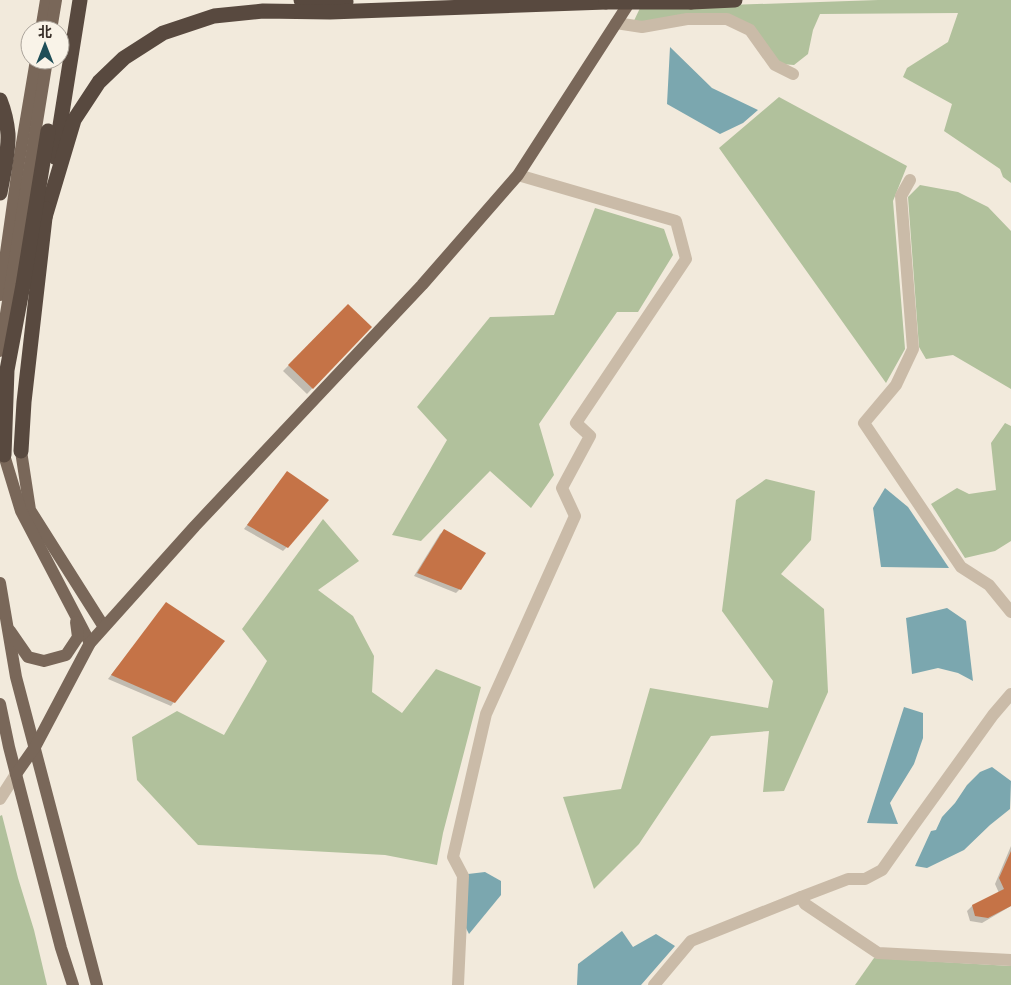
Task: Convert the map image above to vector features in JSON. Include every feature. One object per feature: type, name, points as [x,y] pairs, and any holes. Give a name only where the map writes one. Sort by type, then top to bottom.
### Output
[{"type":"highway","points":[[66,20],[69,0]]},
{"type":"highway","points":[[21,451],[24,402],[45,217],[80,0]]},
{"type":"highway","points":[[300,0],[401,4],[735,0]]},
{"type":"highway","points":[[45,217],[74,120],[99,82],[124,58],[163,33],[214,16],[263,11],[340,11],[606,2]]},
{"type":"highway","points":[[4,455],[7,370],[23,285],[58,70]]},
{"type":"highway","points":[[0,100],[4,110],[8,135],[6,161],[0,193]]},
{"type":"main road","points":[[43,20],[46,0]]},
{"type":"main road","points":[[53,20],[56,0]]},
{"type":"main road","points":[[16,774],[35,747],[90,643],[194,526],[422,285],[518,175],[631,0]]},
{"type":"main road","points":[[0,295],[34,70]]},
{"type":"main road","points":[[0,351],[44,70]]},
{"type":"main road","points":[[21,451],[30,510],[104,627]]},
{"type":"main road","points":[[4,455],[21,511],[90,643]]},
{"type":"main road","points":[[0,583],[16,677],[97,985]]},
{"type":"main road","points":[[8,629],[28,657],[44,661],[66,655],[78,637],[75,615]]},
{"type":"main road","points":[[0,704],[61,948],[73,985]]},
{"type":"street","points":[[616,23],[642,27],[687,19],[727,19],[750,30],[775,65],[793,74]]},
{"type":"street","points":[[458,985],[463,876],[453,858],[486,714],[575,516],[562,488],[590,436],[576,423],[686,259],[676,221],[518,175]]},
{"type":"street","points":[[910,180],[901,196],[913,349],[896,385],[864,423],[962,567],[989,585],[1011,612]]},
{"type":"street","points":[[654,985],[691,941],[848,879],[866,879],[882,870],[987,723],[1011,694]]},
{"type":"street","points":[[0,799],[16,774]]},
{"type":"street","points":[[800,897],[805,904],[878,953],[1011,960]]},
{"type":"green space","points":[[878,0],[1011,0],[1011,183],[1003,177],[1000,169],[944,131],[952,104],[903,77],[907,68],[948,42],[958,13],[820,14],[813,30],[808,54],[794,65],[781,64],[729,14],[632,25],[640,8]]},
{"type":"green space","points":[[779,97],[907,166],[893,201],[905,349],[886,383],[719,148]]},
{"type":"green space","points":[[920,185],[958,192],[988,207],[1011,231],[1011,389],[953,355],[926,359],[919,347],[908,197]]},
{"type":"green space","points":[[595,208],[664,229],[673,255],[638,312],[617,312],[539,424],[554,475],[531,508],[490,471],[421,541],[392,535],[447,440],[417,407],[490,317],[554,315]]},
{"type":"green space","points":[[1005,423],[1011,426],[1011,541],[995,551],[965,558],[931,504],[957,488],[969,494],[996,490],[991,443]]},
{"type":"green space","points":[[766,479],[815,491],[811,540],[781,574],[824,609],[828,692],[784,791],[763,792],[769,731],[711,736],[639,844],[594,889],[563,797],[621,789],[650,688],[768,708],[773,681],[722,611],[736,500]]},
{"type":"green space","points":[[323,519],[359,561],[318,590],[353,616],[374,656],[372,692],[402,713],[436,669],[481,687],[443,833],[437,865],[385,855],[198,845],[137,780],[132,737],[177,711],[224,735],[267,661],[242,629]]},
{"type":"green space","points":[[2,815],[34,930],[47,985],[0,985],[0,816]]},
{"type":"green space","points":[[874,958],[1011,966],[1011,985],[855,985]]},
{"type":"water","points":[[670,47],[712,88],[758,110],[743,123],[720,134],[667,104]]},
{"type":"water","points":[[885,488],[908,507],[949,568],[881,567],[873,508]]},
{"type":"water","points":[[947,608],[966,621],[973,681],[958,673],[938,668],[912,674],[906,618]]},
{"type":"water","points":[[904,707],[923,713],[923,738],[914,764],[890,803],[898,824],[867,823]]},
{"type":"water","points":[[992,767],[1011,781],[1010,809],[964,850],[927,868],[915,866],[931,831],[936,830],[942,817],[955,803],[967,785],[980,772]]},
{"type":"water","points":[[485,872],[501,881],[501,895],[469,934],[466,928],[468,874]]},
{"type":"water","points":[[622,931],[633,947],[656,934],[675,946],[641,985],[577,985],[578,964]]},
{"type":"building","points":[[348,304],[372,327],[313,389],[288,365]]},
{"type":"building","points":[[287,471],[329,500],[288,548],[247,525]]},
{"type":"building","points":[[444,529],[486,553],[461,590],[417,573]]},
{"type":"building","points":[[166,602],[225,641],[175,703],[111,675]]},
{"type":"building","points":[[1011,851],[1011,906],[988,918],[975,916],[972,905],[1004,889],[999,878]]}]
